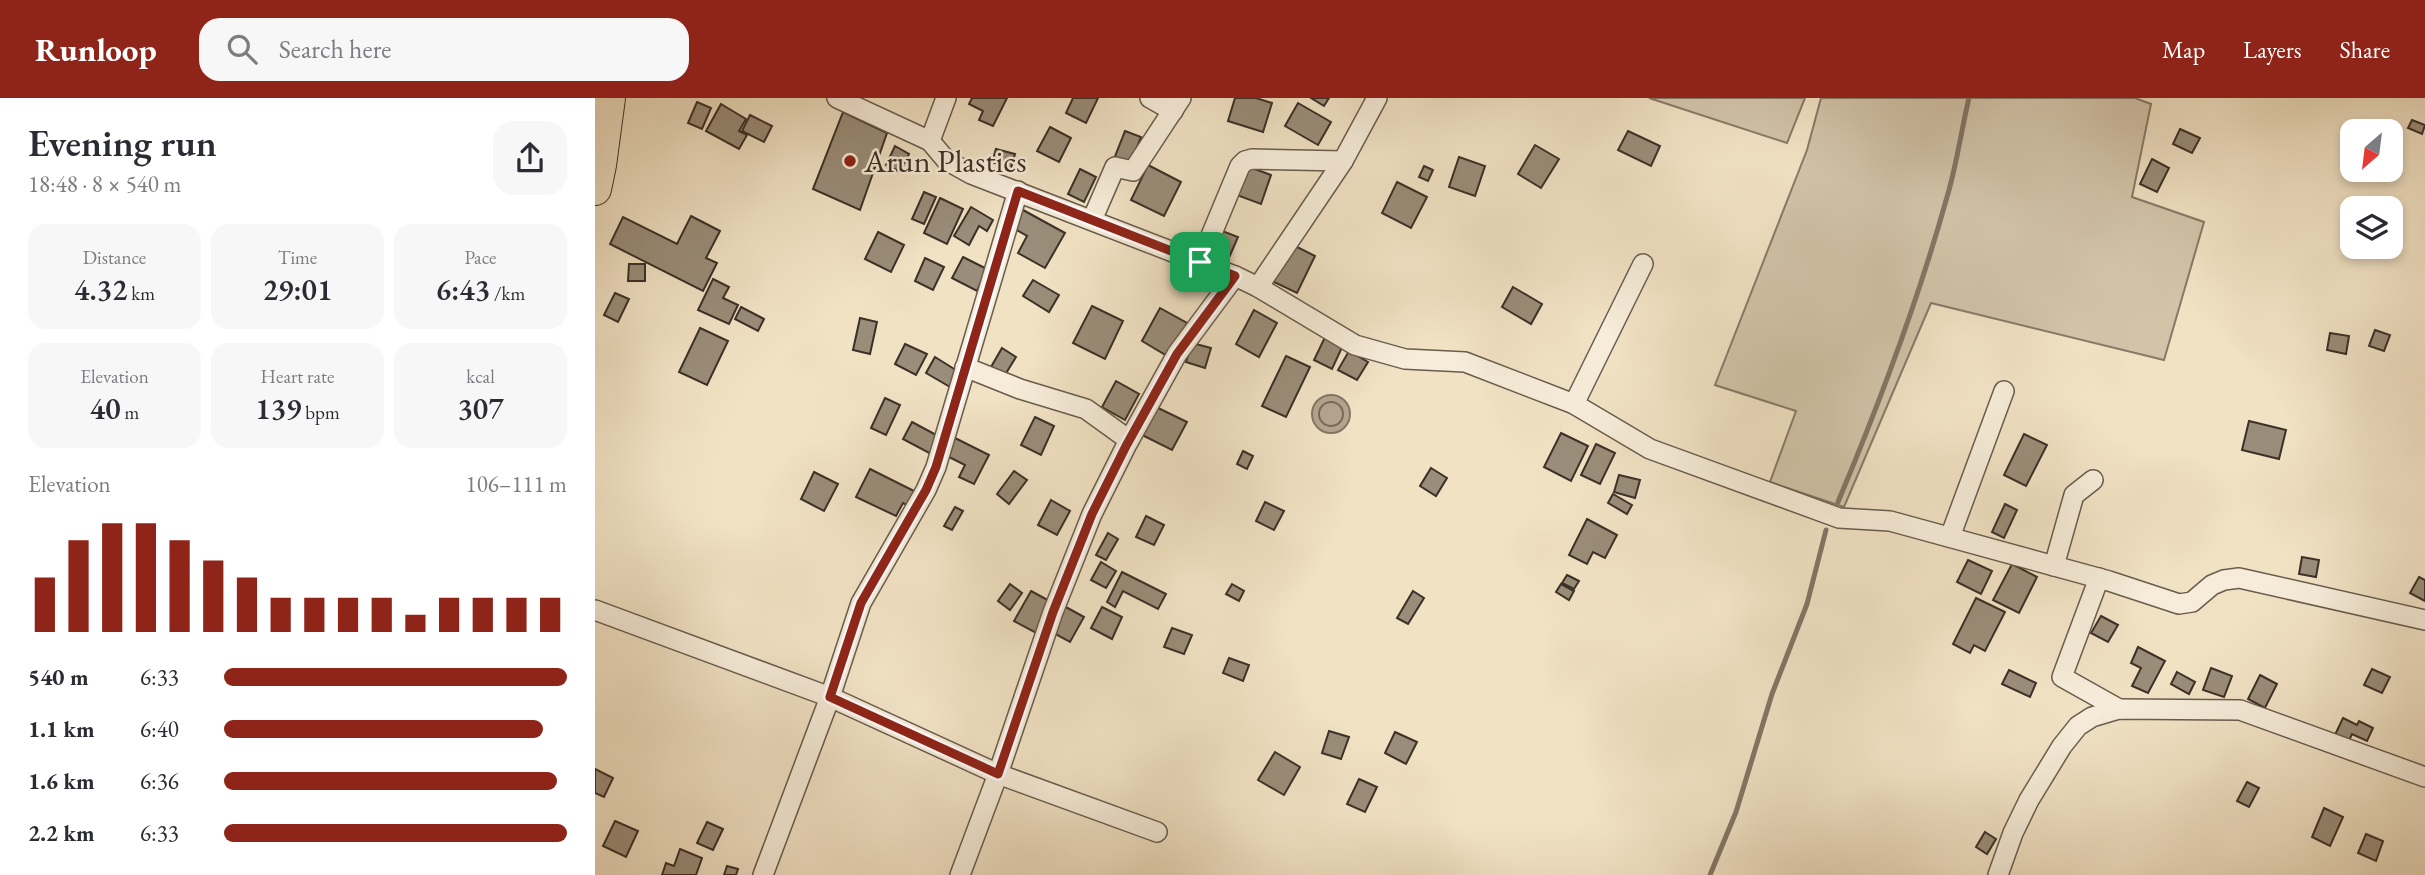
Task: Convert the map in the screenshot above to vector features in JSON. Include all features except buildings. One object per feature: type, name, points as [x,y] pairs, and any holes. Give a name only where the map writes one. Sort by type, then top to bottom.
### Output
[{"type":"highway","points":[[595,123],[608,98]]},
{"type":"highway","points":[[595,189],[608,98]]},
{"type":"street","points":[[837,98],[930,141],[946,160],[971,174],[1235,276],[1355,345],[1405,359],[1465,362],[1574,404],[1650,449],[1839,519],[1890,521],[2099,578],[2179,604],[2192,602],[2212,585],[2239,578],[2425,620]]},
{"type":"street","points":[[930,141],[946,98]]},
{"type":"street","points":[[1091,220],[1115,167],[1133,171],[1177,105],[1150,98]]},
{"type":"street","points":[[1258,287],[1343,161],[1377,98]]},
{"type":"street","points":[[1200,262],[1240,166],[1245,161],[1343,161]]},
{"type":"street","points":[[763,875],[830,697],[861,603],[936,467],[1018,191]]},
{"type":"street","points":[[1574,404],[1643,264]]},
{"type":"street","points":[[960,875],[998,774],[1053,612],[1092,514],[1177,354],[1235,276]]},
{"type":"street","points":[[965,366],[1020,389],[1086,409],[1129,440]]},
{"type":"street","points":[[1950,537],[2004,391]]},
{"type":"street","points":[[2054,566],[2074,495],[2093,480]]},
{"type":"street","points":[[2099,578],[2062,677],[2119,709]]},
{"type":"street","points":[[595,610],[830,697],[998,774],[1157,832]]},
{"type":"street","points":[[1998,875],[2013,833],[2029,800],[2062,746],[2078,726],[2092,717],[2119,709],[2240,710],[2425,777]]},
{"type":"shaded area","points":[[1649,98],[1805,98],[1787,143]]},
{"type":"shaded area","points":[[1821,98],[2135,98],[2151,104],[2132,197],[2204,222],[2164,360],[1931,303],[1844,507],[1770,482],[1796,411],[1715,385],[1807,150]]},
{"type":"water","points":[[1331,395],[1344,401],[1350,414],[1344,427],[1331,433],[1318,427],[1312,414],[1318,401]]},
{"type":"waterway","points":[[1838,502],[1883,389],[1924,274],[1950,185],[1969,98]]},
{"type":"waterway","points":[[1710,875],[1736,812],[1772,694],[1807,604],[1826,530]]},
{"type":"place","name":"Arun Plastics","points":[[850,161]]},
{"type":"route","points":[[1018,191],[1200,262],[1235,276],[1177,354],[1092,514],[1053,612],[998,774],[830,697],[861,603],[926,490],[936,467],[1018,191]]}]
